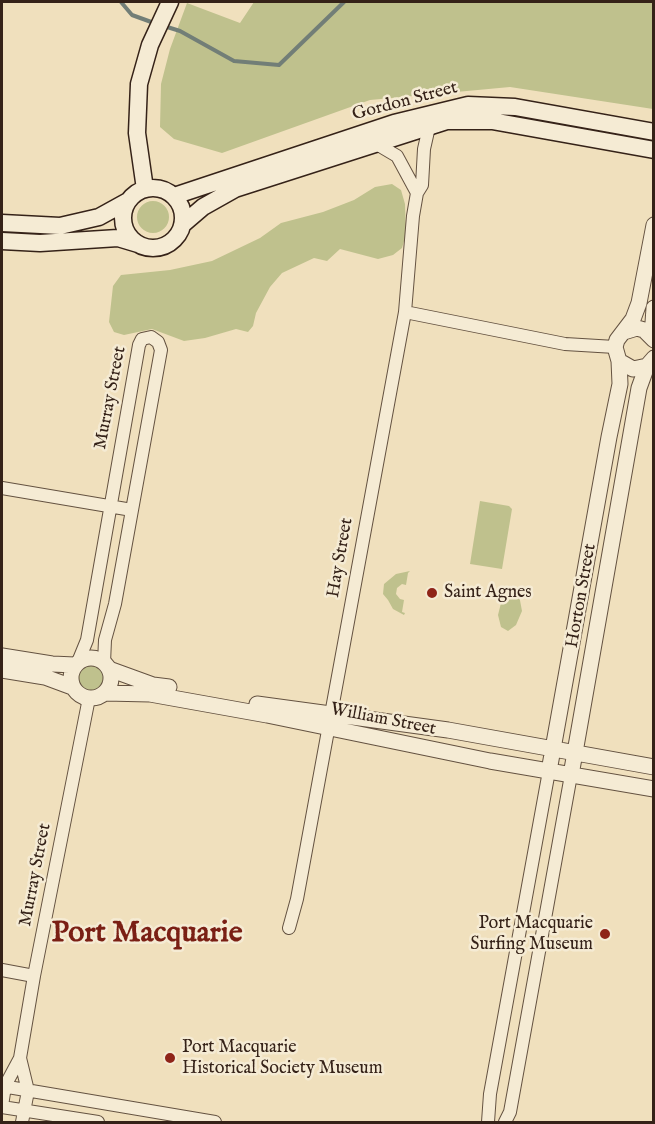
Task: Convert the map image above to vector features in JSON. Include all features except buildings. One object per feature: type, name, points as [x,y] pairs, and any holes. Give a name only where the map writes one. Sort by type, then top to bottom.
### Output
[{"type":"main road","points":[[145,189],[137,133],[141,72],[150,45],[170,2]]},
{"type":"main road","name":"Gordon Street","points":[[174,196],[394,123],[468,105],[515,107],[654,132]]},
{"type":"main road","name":"Gordon Street","points":[[182,225],[202,207],[235,189],[447,121],[492,121],[654,150]]},
{"type":"main road","points":[[2,223],[60,226],[99,217],[128,201],[136,193],[156,188],[174,196],[183,215],[178,234],[162,246],[152,247],[118,238],[40,243],[2,241]]},
{"type":"main road","points":[[128,201],[123,221],[126,231],[141,245]]},
{"type":"street","name":"Hay Street","points":[[289,928],[297,899],[405,312],[413,216],[417,193],[422,185],[424,149],[429,127]]},
{"type":"street","points":[[375,143],[397,156],[417,193]]},
{"type":"street","points":[[617,354],[617,340],[633,319],[639,303],[654,225]]},
{"type":"street","points":[[653,338],[654,308]]},
{"type":"street","points":[[405,312],[617,354],[633,369],[651,362]]},
{"type":"street","points":[[624,332],[637,328],[644,330],[653,338]]},
{"type":"street","name":"Murray Street","points":[[76,664],[87,640],[138,345],[142,339],[151,337],[158,342],[161,350],[115,604],[105,640],[107,666]]},
{"type":"street","name":"Horton Street","points":[[488,1122],[490,1094],[561,695],[620,384],[617,354]]},
{"type":"street","name":"Horton Street","points":[[506,1122],[513,1098],[638,395],[651,362]]},
{"type":"street","points":[[2,488],[132,510]]},
{"type":"street","name":"William Street","points":[[2,656],[52,664],[76,664],[88,658],[100,660],[107,666],[153,685],[269,706],[490,761],[654,789]]},
{"type":"street","points":[[72,687],[71,674],[76,664]]},
{"type":"street","points":[[105,693],[111,682],[107,666]]},
{"type":"street","points":[[2,670],[45,677],[72,687],[79,695],[89,698]]},
{"type":"street","name":"William Street","points":[[89,698],[105,693],[150,694],[267,715],[494,738],[654,767]]},
{"type":"street","points":[[561,695],[572,705],[584,699]]},
{"type":"street","name":"Murray Street","points":[[2,1106],[3,1086],[20,1058],[89,698]]},
{"type":"street","points":[[490,761],[498,759],[503,750],[494,738]]},
{"type":"street","points":[[538,828],[544,823],[551,822],[558,826],[560,833]]},
{"type":"street","points":[[2,970],[34,976]]},
{"type":"street","name":"Murray Street","points":[[20,1058],[28,1090],[23,1117]]},
{"type":"street","points":[[3,1086],[215,1122]]},
{"type":"street","points":[[490,1094],[495,1101],[507,1104],[513,1098]]},
{"type":"street","points":[[2,1106],[23,1117],[98,1122]]},
{"type":"green space","points":[[254,2],[653,2],[653,109],[510,87],[370,100],[222,153],[174,139],[160,127],[161,84],[170,49],[187,3],[240,23]]},
{"type":"green space","points":[[392,184],[401,190],[405,204],[406,234],[402,248],[393,255],[378,259],[340,249],[327,261],[314,258],[282,273],[270,287],[256,313],[253,326],[248,332],[236,329],[184,341],[152,329],[124,335],[114,332],[109,322],[113,286],[121,275],[170,270],[212,261],[260,238],[281,223],[323,212],[354,200],[375,187]]},
{"type":"green space","points":[[153,201],[165,205],[169,217],[165,229],[153,233],[141,229],[137,217],[141,205]]},
{"type":"green space","points":[[480,501],[509,506],[512,509],[502,569],[470,564]]},
{"type":"green space","points":[[410,571],[406,585],[402,584],[397,588],[396,594],[404,600],[402,612],[405,613],[404,615],[393,609],[383,594],[384,584],[396,574]]},
{"type":"green space","points":[[511,590],[516,591],[519,595],[522,611],[516,625],[508,631],[501,627],[498,615],[502,599]]},
{"type":"green space","points":[[90,665],[99,669],[103,678],[99,687],[90,691],[81,687],[77,678],[81,669]]},
{"type":"waterway","points":[[121,2],[132,15],[154,23]]},
{"type":"waterway","points":[[164,26],[180,31],[234,61],[279,65],[344,2]]},
{"type":"place","name":"Saint Agnes","points":[[432,593]]},
{"type":"place","name":"Port Macquarie Surfing Museum","points":[[605,934]]},
{"type":"place","name":"Port Macquarie Historical Society Museum","points":[[170,1058]]},
{"type":"district","name":"Port Macquarie","points":[[147,935]]}]
